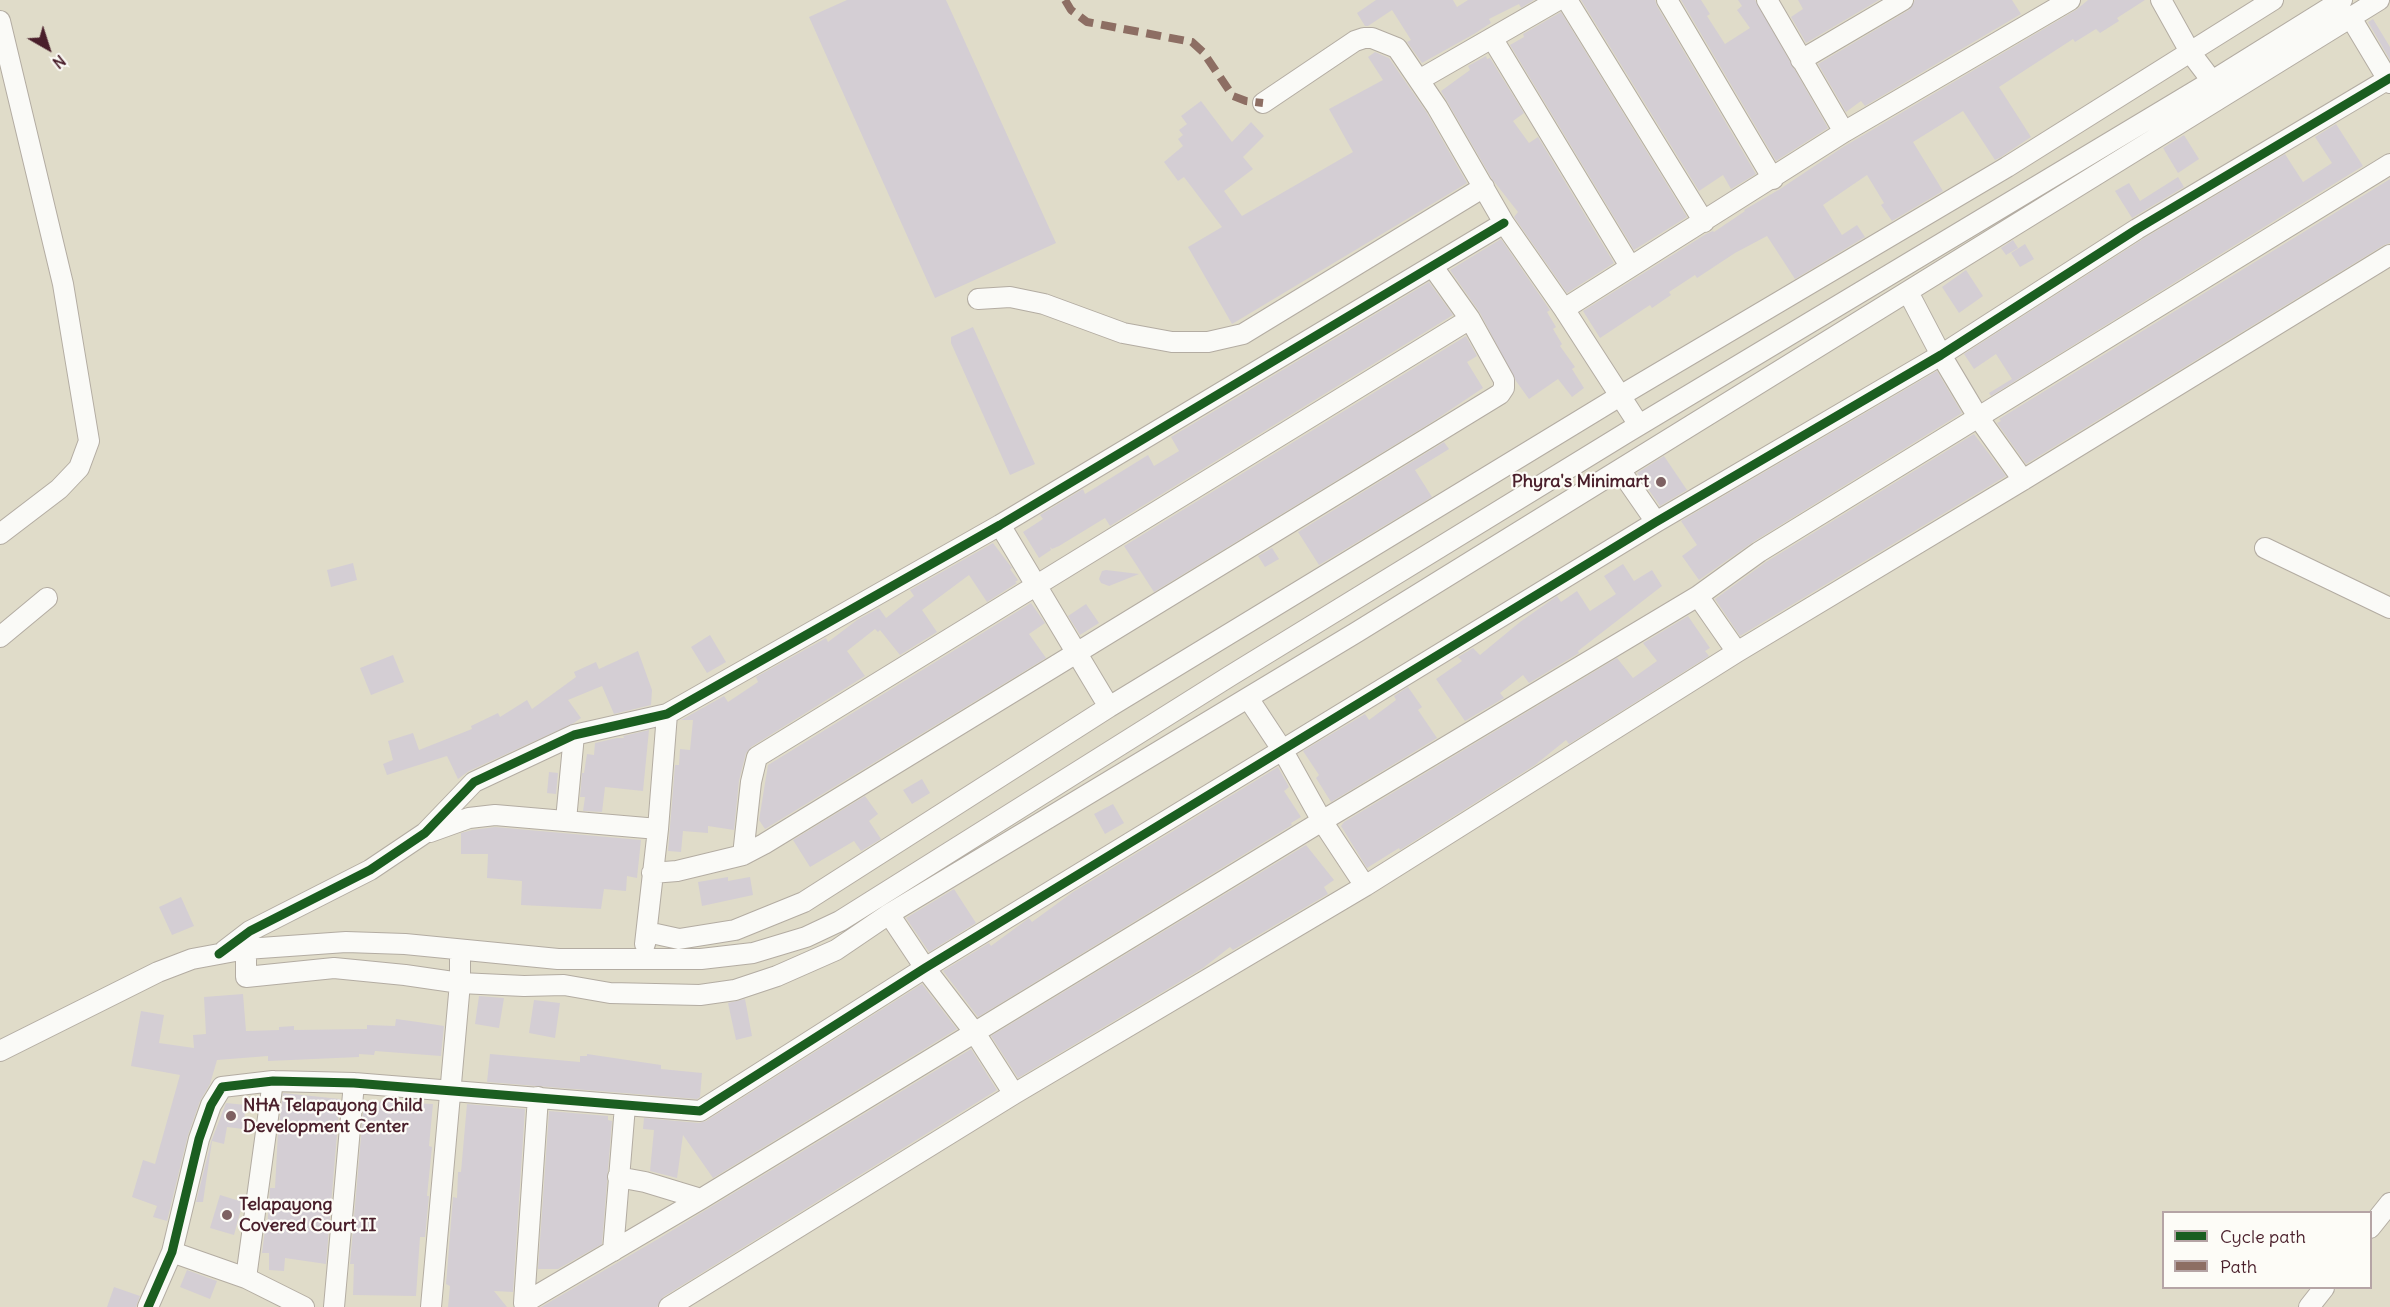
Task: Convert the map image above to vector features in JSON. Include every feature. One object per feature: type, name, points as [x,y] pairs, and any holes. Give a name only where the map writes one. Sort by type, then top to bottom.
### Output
[{"type":"street","points":[[1419,80],[1558,0]]},
{"type":"street","points":[[1567,0],[1704,222]]},
{"type":"street","points":[[1667,0],[1773,179]]},
{"type":"street","points":[[1767,0],[1844,132]]},
{"type":"street","points":[[1801,60],[1903,0]]},
{"type":"street","points":[[1564,309],[2043,7],[2070,0]]},
{"type":"street","points":[[2161,0],[2190,52],[2212,81]]},
{"type":"street","points":[[647,932],[679,939],[735,930],[804,902],[1109,707],[1620,396],[2007,167],[2273,0]]},
{"type":"street","points":[[0,1051],[158,972],[192,959],[246,949],[346,942],[405,944],[558,959],[643,960],[753,953],[806,937],[840,921],[1230,676],[1639,425],[2212,81],[2342,0]]},
{"type":"street","points":[[246,949],[246,977],[334,968],[460,983],[564,985],[610,993],[650,995],[700,995],[735,990],[777,976],[836,950],[889,914],[1620,470],[2379,0]]},
{"type":"street","points":[[148,1307],[172,1252],[199,1139],[211,1105],[222,1087],[273,1081],[354,1083],[700,1111],[925,968],[1656,522],[1941,355],[2137,228],[2389,80],[2351,18]]},
{"type":"street","points":[[0,21],[63,284],[89,441],[79,468],[59,489],[0,534]]},
{"type":"street","points":[[1263,103],[1355,41],[1364,38],[1381,40],[1397,48],[1437,107],[1504,223],[1564,309],[1639,425]]},
{"type":"street","points":[[1492,38],[1630,266]]},
{"type":"street","points":[[525,1305],[1698,596],[1759,552],[1857,494],[2390,164]]},
{"type":"street","points":[[978,299],[1010,297],[1044,304],[1123,333],[1172,342],[1208,342],[1243,334],[1484,187]]},
{"type":"street","points":[[219,954],[250,931],[370,870],[425,833],[474,782],[574,735],[667,714],[1000,525],[1504,223]]},
{"type":"street","points":[[669,1307],[1014,1094],[1365,886],[1737,652],[2390,255]]},
{"type":"street","points":[[652,873],[678,871],[743,855],[1077,654],[1500,394],[1504,388],[1504,380],[1470,319],[1433,267]]},
{"type":"street","points":[[1908,292],[1941,355],[1978,417],[2023,480]]},
{"type":"street","points":[[743,855],[751,782],[758,757],[1470,319]]},
{"type":"street","points":[[1620,470],[1656,522]]},
{"type":"street","points":[[1000,525],[1109,707]]},
{"type":"street","points":[[2265,548],[2390,608]]},
{"type":"street","points":[[1698,596],[1737,652]]},
{"type":"street","points":[[0,637],[47,598]]},
{"type":"street","points":[[1248,698],[1365,886]]},
{"type":"street","points":[[643,960],[658,830],[667,714]]},
{"type":"street","points":[[566,820],[574,735]]},
{"type":"street","points":[[425,833],[469,818],[495,816],[566,820],[658,830]]},
{"type":"street","points":[[889,914],[925,968],[975,1033],[1014,1094]]},
{"type":"street","points":[[430,1307],[460,983],[460,950]]},
{"type":"street","points":[[246,1278],[273,1081]]},
{"type":"street","points":[[334,1307],[354,1083]]},
{"type":"street","points":[[525,1305],[538,1097]]},
{"type":"street","points":[[613,1251],[625,1106]]},
{"type":"street","points":[[618,1177],[645,1182],[700,1199]]},
{"type":"street","points":[[2372,1225],[2390,1203]]},
{"type":"street","points":[[172,1252],[246,1278],[304,1307]]},
{"type":"street","points":[[2308,1307],[2322,1289]]},
{"type":"building","points":[[847,0],[946,0],[1056,243],[935,298],[809,17]]},
{"type":"building","points":[[1376,0],[1453,0],[1457,7],[1468,0],[1534,0],[1521,8],[1519,4],[1489,19],[1491,23],[1422,63],[1407,42],[1411,40],[1392,10],[1365,26],[1357,13]]},
{"type":"building","points":[[1581,0],[1655,0],[1756,174],[1731,189],[1723,175],[1699,191]]},
{"type":"building","points":[[1681,0],[1701,0],[1710,14],[1707,16],[1725,44],[1750,28],[1737,10],[1742,6],[1738,0],[1755,0],[1828,128],[1776,161]]},
{"type":"building","points":[[1798,0],[1879,0],[1806,43],[1791,17],[1803,9]]},
{"type":"building","points":[[1915,0],[2012,0],[2021,14],[1865,106],[1861,101],[1846,112],[1818,64],[1909,10]]},
{"type":"building","points":[[2088,0],[2145,0],[2117,18],[2119,21],[2100,33],[2096,29],[2075,42],[2073,39],[1999,87],[2031,137],[1995,160],[1963,111],[1913,142],[1943,191],[1892,221],[1881,205],[1884,203],[1867,175],[1823,205],[1842,235],[1857,225],[1865,237],[1795,279],[1767,236],[1735,253],[1697,278],[1695,275],[1669,292],[1671,295],[1652,308],[1650,305],[1600,338],[1583,311],[1706,234],[1714,232],[1744,210],[1843,147],[2076,10]]},
{"type":"building","points":[[1561,12],[1687,217],[1634,250],[1510,45],[1524,37],[1523,34]]},
{"type":"building","points":[[2373,19],[2390,47],[2390,60],[2368,22]]},
{"type":"building","points":[[1375,52],[1389,58],[1427,113],[1467,183],[1232,324],[1188,247],[1222,227],[1184,177],[1178,181],[1164,162],[1183,146],[1178,139],[1183,135],[1179,130],[1187,124],[1181,116],[1201,101],[1232,142],[1251,122],[1264,136],[1243,157],[1253,169],[1224,191],[1242,216],[1353,152],[1329,109],[1383,80],[1368,57]]},
{"type":"building","points":[[1486,56],[1487,59],[1490,58],[1524,113],[1513,121],[1529,143],[1538,137],[1614,263],[1567,293],[1514,217],[1518,212],[1492,179],[1441,91],[1470,70],[1468,66]]},
{"type":"building","points":[[2336,124],[2363,166],[1991,396],[1989,393],[2012,379],[1996,354],[1974,369],[1964,354],[2143,239],[2285,154],[2303,182],[2332,163],[2315,137]]},
{"type":"building","points":[[2184,135],[2199,159],[2178,173],[2163,148]]},
{"type":"building","points":[[2178,177],[2184,187],[2132,218],[2115,191],[2129,183],[2140,201]]},
{"type":"building","points":[[2390,179],[2390,243],[2026,464],[1997,423],[2001,421],[1999,419]]},
{"type":"building","points":[[1501,239],[1550,310],[1547,312],[1556,327],[1553,329],[1562,344],[1560,346],[1575,367],[1572,369],[1584,388],[1572,397],[1558,379],[1529,399],[1516,381],[1480,313],[1450,270]]},
{"type":"building","points":[[2013,240],[2018,248],[2006,255],[2001,248]]},
{"type":"building","points":[[2025,244],[2034,259],[2020,267],[2011,253]]},
{"type":"building","points":[[1966,270],[1983,296],[1959,313],[1942,287]]},
{"type":"building","points":[[1429,282],[1453,315],[1110,526],[1105,518],[1059,546],[1052,549],[1050,547],[1051,550],[1039,558],[1023,532],[1043,519],[1040,515],[1083,489],[1085,494],[1148,455],[1154,466],[1179,451],[1171,437]]},
{"type":"building","points":[[973,327],[1035,464],[1010,475],[951,343],[951,337]]},
{"type":"building","points":[[1466,336],[1477,356],[1467,362],[1483,388],[1432,422],[1154,592],[1124,546]]},
{"type":"building","points":[[1937,371],[1962,413],[1753,542],[1699,580],[1682,556],[1697,545],[1681,521]]},
{"type":"building","points":[[1974,434],[2006,476],[1740,636],[1715,599],[1766,562]]},
{"type":"building","points":[[1444,442],[1449,449],[1415,470],[1432,497],[1319,565],[1298,532]]},
{"type":"building","name":"Phyra's Minimart","points":[[1664,456],[1687,490],[1660,506],[1637,473]]},
{"type":"building","points":[[993,543],[1012,568],[1010,569],[1018,580],[1015,582],[1017,583],[987,602],[969,575],[922,610],[937,632],[900,655],[880,630],[878,632],[875,629],[847,651],[865,676],[751,747],[746,753],[739,781],[734,830],[708,826],[708,833],[683,831],[681,852],[668,851],[675,765],[679,765],[680,749],[690,750],[693,720],[681,720],[724,696],[728,702],[758,682],[756,677],[826,638],[828,642],[857,620],[879,608],[886,618],[914,596],[910,590]]},
{"type":"building","points":[[1272,548],[1279,559],[1265,567],[1258,556]]},
{"type":"building","points":[[353,563],[357,580],[331,587],[327,570]]},
{"type":"building","points":[[1623,564],[1634,581],[1652,570],[1662,586],[1578,651],[1579,653],[1529,683],[1523,675],[1500,693],[1504,698],[1465,721],[1436,679],[1462,661],[1458,657],[1473,648],[1480,655],[1520,622],[1557,596],[1561,602],[1577,591],[1590,611],[1616,594],[1604,576]]},
{"type":"building","points":[[1102,571],[1139,574],[1109,586],[1101,583],[1099,579]]},
{"type":"building","points":[[1031,603],[1045,623],[1029,634],[1046,658],[765,829],[759,820],[768,765]]},
{"type":"building","points":[[1086,604],[1099,623],[1080,635],[1068,616]]},
{"type":"building","points":[[1688,616],[1710,648],[1705,651],[1709,656],[1569,744],[1566,740],[1535,765],[1400,850],[1399,848],[1367,868],[1341,826],[1344,822],[1617,658],[1633,678],[1657,661],[1643,643]]},
{"type":"building","points":[[710,635],[726,662],[707,673],[691,647]]},
{"type":"building","points":[[638,651],[652,690],[651,705],[614,714],[602,686],[568,700],[581,718],[574,723],[469,771],[458,779],[447,756],[387,775],[383,764],[393,760],[388,741],[413,733],[419,750],[472,729],[471,726],[498,713],[500,717],[527,700],[532,709],[576,677],[574,672],[596,662],[599,669]]},
{"type":"building","points":[[393,655],[404,682],[371,695],[360,668]]},
{"type":"building","points":[[1408,687],[1422,707],[1418,710],[1437,738],[1331,802],[1316,778],[1319,775],[1303,751],[1365,714],[1369,720],[1396,700],[1394,696]]},
{"type":"building","points":[[649,730],[643,791],[605,787],[602,812],[583,811],[585,797],[580,797],[582,773],[584,773],[587,754],[594,755],[595,743],[624,738],[623,736]]},
{"type":"building","points":[[1278,767],[1289,787],[1284,791],[1301,817],[1291,823],[1292,825],[978,1017],[943,971],[989,943],[991,946],[1029,918],[1032,922],[1073,892]]},
{"type":"building","points":[[549,772],[558,773],[556,794],[547,793]]},
{"type":"building","points":[[922,779],[930,793],[912,804],[903,790]]},
{"type":"building","points":[[865,796],[878,814],[869,821],[881,839],[861,851],[854,841],[810,867],[793,840]]},
{"type":"building","points":[[1113,804],[1124,823],[1105,834],[1094,814]]},
{"type":"building","points":[[495,827],[641,840],[637,878],[627,876],[626,891],[604,889],[601,909],[521,905],[522,881],[487,878],[488,854],[461,854],[461,833]]},
{"type":"building","points":[[1306,845],[1334,880],[1324,887],[1328,894],[1233,950],[1230,947],[1203,968],[1018,1078],[991,1036]]},
{"type":"building","points":[[728,877],[728,881],[750,877],[753,895],[702,906],[698,882]]},
{"type":"building","points":[[954,889],[976,923],[929,952],[906,918]]},
{"type":"building","points":[[181,897],[194,926],[172,935],[159,907]]},
{"type":"building","points":[[922,984],[957,1029],[713,1178],[683,1135],[677,1178],[650,1171],[654,1130],[643,1129],[644,1118],[699,1123],[706,1121]]},
{"type":"building","points":[[243,994],[246,1031],[279,1030],[279,1027],[294,1026],[294,1030],[367,1029],[367,1025],[395,1026],[396,1019],[444,1026],[441,1056],[375,1051],[374,1055],[359,1054],[359,1057],[268,1061],[268,1056],[217,1060],[210,1084],[200,1101],[188,1135],[167,1221],[153,1217],[157,1206],[132,1197],[143,1160],[155,1164],[180,1075],[131,1066],[141,1011],[164,1015],[159,1043],[194,1048],[193,1035],[206,1034],[204,997]]},
{"type":"building","points":[[479,996],[504,998],[499,1028],[475,1024]]},
{"type":"building","points":[[745,999],[752,1036],[736,1040],[728,1003]]},
{"type":"building","points":[[534,1000],[560,1003],[555,1038],[529,1033]]},
{"type":"building","points":[[971,1049],[997,1090],[663,1297],[657,1307],[541,1307],[658,1239]]},
{"type":"building","points":[[490,1054],[580,1062],[580,1056],[587,1056],[587,1054],[661,1065],[661,1069],[702,1073],[700,1097],[697,1099],[487,1082]]},
{"type":"building","points":[[283,1093],[340,1099],[326,1264],[285,1258],[284,1271],[269,1270],[269,1253],[262,1253],[265,1230],[267,1230],[270,1188],[275,1188]]},
{"type":"building","points":[[364,1101],[433,1104],[429,1146],[432,1147],[427,1196],[429,1196],[425,1237],[420,1237],[416,1296],[353,1295],[354,1264],[350,1264]]},
{"type":"building","points":[[226,1103],[246,1105],[243,1129],[227,1127],[224,1144],[212,1141],[203,1202],[196,1202],[211,1142]]},
{"type":"building","points":[[467,1104],[525,1109],[513,1292],[494,1291],[507,1307],[448,1307],[450,1286],[446,1284],[453,1197],[457,1198],[458,1172],[461,1172]]},
{"type":"building","points":[[549,1111],[608,1116],[608,1120],[612,1121],[602,1244],[558,1269],[538,1269]]},
{"type":"building","name":"Telapayong Covered Court II","points":[[220,1195],[243,1202],[234,1235],[210,1228]]},
{"type":"building","points":[[187,1270],[217,1281],[210,1299],[180,1287]]},
{"type":"building","points":[[114,1287],[140,1296],[136,1307],[107,1307]]},
{"type":"marked path","points":[[1065,0],[1071,10],[1087,22],[1192,42],[1203,52],[1233,96],[1246,101],[1263,103]]},
{"type":"cycle path","points":[[148,1307],[172,1252],[199,1139],[211,1105],[222,1087],[273,1081],[354,1083],[700,1111],[925,968],[1656,522],[1941,355],[2137,229],[2390,78]]},
{"type":"cycle path","points":[[219,954],[250,931],[370,870],[425,833],[474,782],[574,735],[667,714],[1000,525],[1504,223]]},
{"type":"place","name":"Phyra's Minimart","points":[[1661,482]]},
{"type":"place","name":"NHA Telapayong Child Development Center","points":[[231,1116]]},
{"type":"place","name":"Telapayong Covered Court II","points":[[227,1215]]}]
